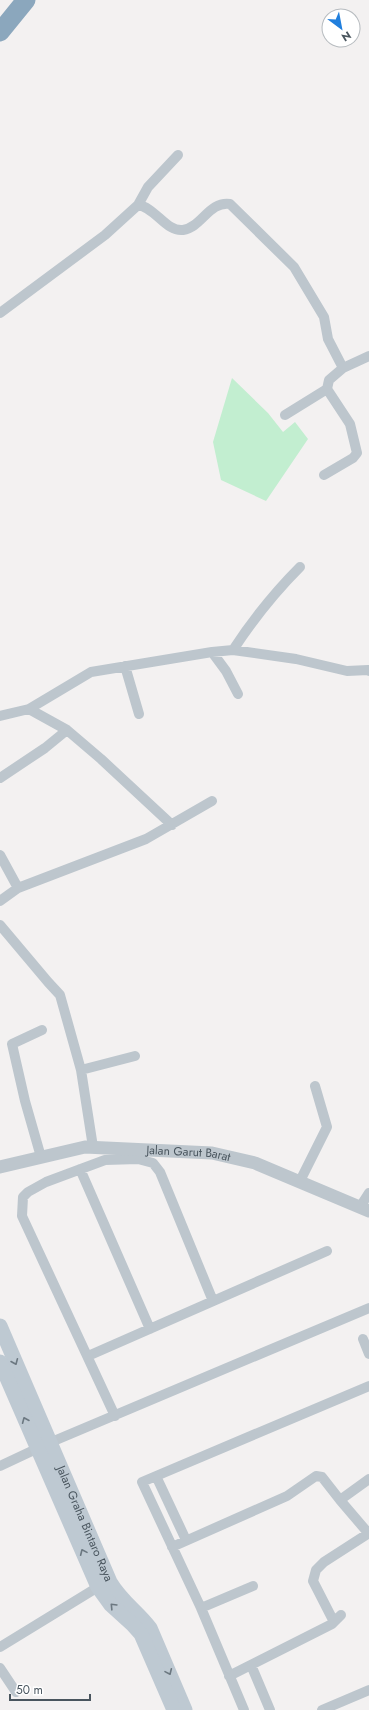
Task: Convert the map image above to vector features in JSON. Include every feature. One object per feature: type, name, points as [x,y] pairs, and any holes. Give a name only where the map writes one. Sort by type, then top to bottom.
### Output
[{"type":"highway","points":[[0,16],[10,0]]},
{"type":"highway","points":[[0,32],[26,0]]},
{"type":"main road","name":"Jalan Graha Bintaro Raya","points":[[1,1329],[43,1446],[98,1587],[111,1605],[141,1634],[174,1710]]},
{"type":"main road","name":"Jalan Graha Bintaro Raya","points":[[0,1362],[110,1582],[124,1602],[142,1618],[150,1628],[185,1710]]},
{"type":"street","points":[[0,313],[105,235],[138,205],[148,187],[178,155]]},
{"type":"street","points":[[138,205],[146,206],[173,229],[181,230],[191,228],[216,205],[223,203],[230,204],[294,267],[324,317],[328,339],[343,368]]},
{"type":"street","points":[[285,415],[327,389],[329,380],[343,368],[369,356]]},
{"type":"street","points":[[324,475],[353,458],[356,453],[350,424],[327,389]]},
{"type":"street","points":[[234,650],[252,620],[277,590],[300,566]]},
{"type":"street","points":[[0,716],[29,709],[91,672],[212,652],[234,650],[296,659],[347,671],[369,671]]},
{"type":"street","points":[[212,652],[226,671],[238,694]]},
{"type":"street","points":[[125,666],[139,714]]},
{"type":"street","points":[[29,709],[68,730],[172,825]]},
{"type":"street","points":[[0,778],[45,748],[68,730]]},
{"type":"street","points":[[0,901],[18,888],[146,839],[212,801]]},
{"type":"street","points":[[0,855],[18,888]]},
{"type":"street","points":[[0,925],[60,995],[81,1070],[93,1147]]},
{"type":"street","points":[[41,1157],[25,1102],[12,1044],[42,1030]]},
{"type":"street","points":[[81,1070],[135,1056]]},
{"type":"street","points":[[300,1181],[326,1128],[315,1086]]},
{"type":"street","name":"Jalan Garut Barat","points":[[0,1167],[85,1147],[212,1153],[255,1163],[364,1209]]},
{"type":"street","points":[[114,1416],[88,1356],[22,1216],[23,1197],[28,1192],[46,1182],[80,1168],[105,1160],[138,1159],[153,1163],[157,1167],[213,1301]]},
{"type":"street","points":[[80,1168],[150,1329]]},
{"type":"street","points":[[364,1209],[369,1193]]},
{"type":"street","points":[[88,1356],[327,1251]]},
{"type":"street","points":[[0,1466],[43,1446],[369,1308]]},
{"type":"street","points":[[363,1339],[369,1354]]},
{"type":"street","points":[[244,1710],[201,1608],[142,1484],[143,1481],[369,1386]]},
{"type":"street","points":[[156,1476],[186,1540]]},
{"type":"street","points":[[172,1547],[287,1496],[317,1476],[322,1477],[369,1534],[324,1562],[316,1570],[313,1580],[338,1619],[229,1676]]},
{"type":"street","points":[[340,1500],[369,1479]]},
{"type":"street","points":[[201,1608],[254,1586]]},
{"type":"street","points":[[0,1647],[98,1587]]},
{"type":"street","points":[[251,1665],[270,1710]]},
{"type":"street","points":[[0,1668],[16,1692]]},
{"type":"street","points":[[322,1710],[369,1690]]},
{"type":"green space","points":[[232,378],[268,413],[283,432],[295,422],[308,439],[266,501],[221,480],[213,442]]}]
